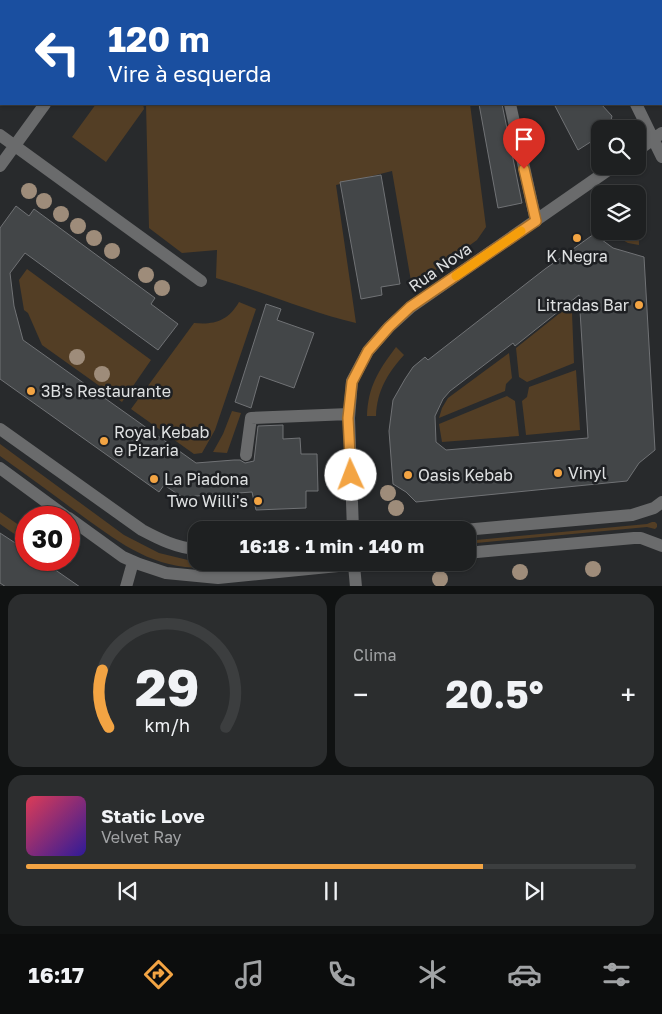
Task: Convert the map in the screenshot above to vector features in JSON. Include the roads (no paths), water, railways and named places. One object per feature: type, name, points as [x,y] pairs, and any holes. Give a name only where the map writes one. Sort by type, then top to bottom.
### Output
[{"type":"street","points":[[0,166],[44,105]]},
{"type":"street","points":[[510,105],[536,221]]},
{"type":"street","points":[[637,105],[658,136],[662,157]]},
{"type":"street","points":[[0,135],[201,281]]},
{"type":"street","points":[[646,144],[658,136]]},
{"type":"street","name":"Rua Nova","points":[[352,521],[349,414],[352,382],[368,351],[410,307],[601,175]]},
{"type":"street","points":[[246,455],[251,418],[349,414]]},
{"type":"street","points":[[0,429],[142,530],[163,541],[188,548]]},
{"type":"street","points":[[0,468],[52,506]]},
{"type":"street","points":[[476,529],[632,515],[654,508],[662,502]]},
{"type":"street","points":[[80,527],[123,557],[166,573],[218,578],[291,571]]},
{"type":"street","points":[[476,552],[634,538],[641,538],[662,546]]},
{"type":"street","points":[[126,586],[133,562]]},
{"type":"street","points":[[355,571],[356,586]]},
{"type":"place","name":"K Negra","points":[[577,238]]},
{"type":"place","name":"Litradas Bar","points":[[639,305]]},
{"type":"place","name":"3B's Restaurante","points":[[31,391]]},
{"type":"place","name":"Royal Kebab e Pizaria","points":[[104,441]]},
{"type":"place","name":"Vinyl","points":[[558,473]]},
{"type":"place","name":"Oasis Kebab","points":[[408,475]]},
{"type":"place","name":"La Piadona","points":[[154,479]]},
{"type":"place","name":"Two Willi's","points":[[258,501]]}]
